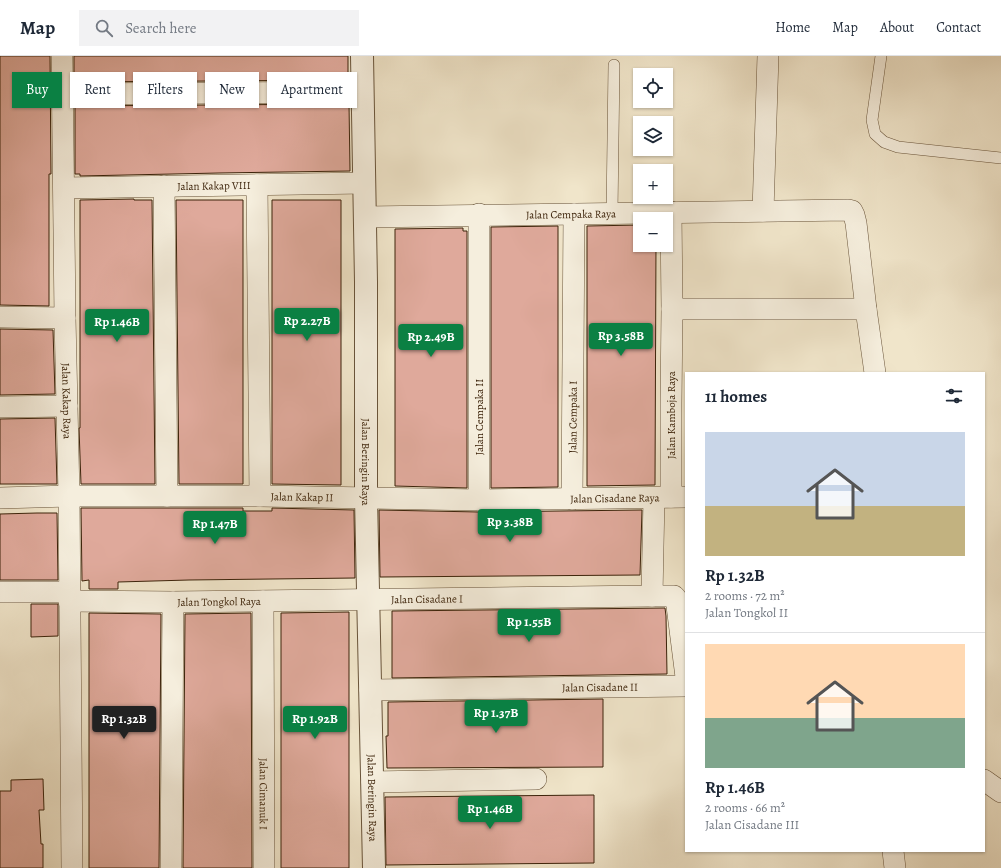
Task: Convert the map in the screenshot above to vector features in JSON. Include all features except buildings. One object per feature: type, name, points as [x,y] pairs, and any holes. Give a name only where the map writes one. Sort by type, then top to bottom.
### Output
[{"type":"street","name":"Jalan Kakap Raya","points":[[62,56],[62,72]]},
{"type":"street","name":"Jalan Beringin Raya","points":[[362,56],[365,217],[366,498],[374,868]]},
{"type":"street","points":[[763,211],[768,56]]},
{"type":"street","points":[[62,94],[362,92]]},
{"type":"street","name":"Jalan Kakap Raya","points":[[62,94],[69,496],[72,868]]},
{"type":"street","name":"Jalan Kakap VIII","points":[[64,188],[364,183]]},
{"type":"street","points":[[257,185],[260,496]]},
{"type":"street","points":[[164,186],[167,496]]},
{"type":"street","name":"Jalan Cempaka Raya","points":[[671,212],[852,211],[856,223],[866,309]]},
{"type":"street","name":"Jalan Cempaka Raya","points":[[365,217],[633,213]]},
{"type":"street","name":"Jalan Cempaka II","points":[[479,214],[479,500]]},
{"type":"street","name":"Jalan Cempaka I","points":[[572,499],[574,214]]},
{"type":"street","name":"Jalan Kamboja Raya","points":[[670,497],[678,403],[672,310],[671,252]]},
{"type":"street","points":[[672,310],[866,309],[875,372]]},
{"type":"street","points":[[0,317],[65,318]]},
{"type":"street","points":[[0,407],[67,406]]},
{"type":"street","name":"Jalan Kakap II","points":[[0,498],[69,496],[260,496],[366,498]]},
{"type":"street","points":[[652,596],[670,497]]},
{"type":"street","name":"Jalan Cisadane Raya","points":[[366,498],[479,500],[670,497]]},
{"type":"street","name":"Jalan Tongkol Raya","points":[[0,592],[173,602],[368,600]]},
{"type":"street","name":"Jalan Cisadane I","points":[[368,600],[674,596],[676,598],[685,669]]},
{"type":"street","name":"Jalan Cimanuk I","points":[[263,601],[264,868]]},
{"type":"street","points":[[171,868],[173,602]]},
{"type":"street","name":"Jalan Cisadane II","points":[[370,690],[685,686]]},
{"type":"street","points":[[372,782],[536,779]]},
{"type":"street","points":[[985,781],[1001,792]]},
{"type":"street","points":[[893,852],[895,868]]},
{"type":"lane","points":[[881,56],[872,120],[875,134],[884,142],[898,146],[1001,158]]},
{"type":"lane","points":[[612,213],[614,65]]}]
